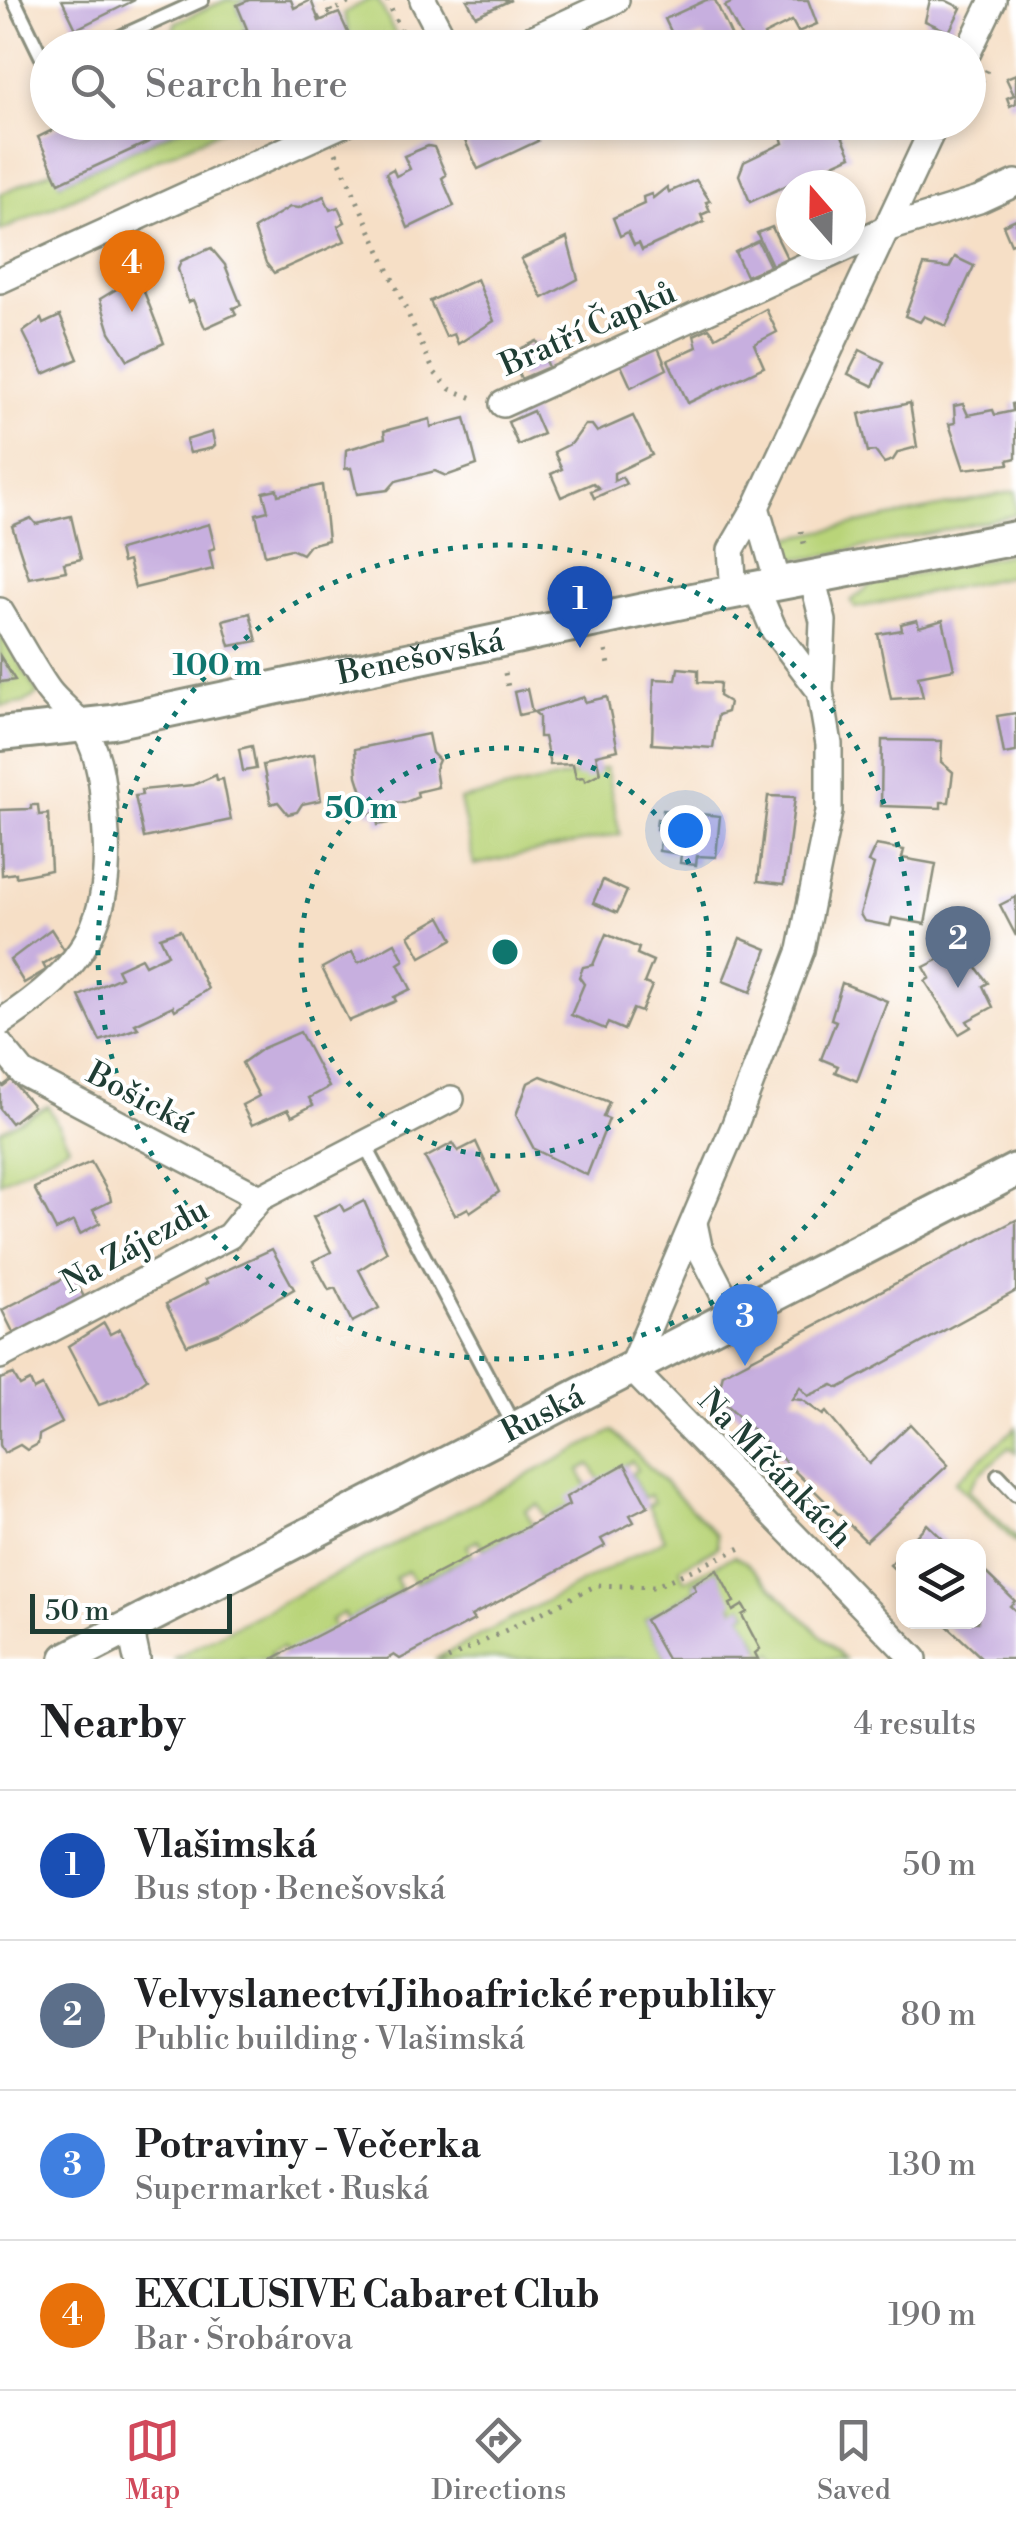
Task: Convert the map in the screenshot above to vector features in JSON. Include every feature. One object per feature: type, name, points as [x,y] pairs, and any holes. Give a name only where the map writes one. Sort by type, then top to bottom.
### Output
[{"type":"street","points":[[423,0],[439,30]]},
{"type":"street","points":[[551,30],[616,0]]},
{"type":"street","points":[[979,30],[993,0]]},
{"type":"street","points":[[0,280],[308,140]]},
{"type":"street","points":[[820,691],[774,630],[756,588],[731,550],[756,508],[928,140]]},
{"type":"street","name":"Bratří Čapků","points":[[503,404],[886,229],[1016,183]]},
{"type":"street","points":[[756,508],[756,588]]},
{"type":"street","name":"Benešovská","points":[[0,734],[82,727],[1016,538]]},
{"type":"street","points":[[631,1368],[694,1223],[801,950],[829,812],[830,744],[820,691],[823,620],[812,577]]},
{"type":"street","points":[[0,611],[50,692],[82,727],[102,774],[110,869],[100,921],[50,990],[0,1023]]},
{"type":"street","name":"Bošická","points":[[0,1045],[22,1073],[260,1198]]},
{"type":"street","name":"Na Zájezdu","points":[[0,1356],[228,1236],[260,1198],[451,1099]]},
{"type":"street","name":"Ruská","points":[[67,1659],[1016,1170]]},
{"type":"street","points":[[694,1223],[699,1247],[734,1316]]},
{"type":"street","name":"Na Míčánkách","points":[[631,1368],[914,1659]]},
{"type":"street","points":[[130,1626],[137,1659]]},
{"type":"lane","points":[[0,6],[14,0],[30,33]]},
{"type":"lane","points":[[136,30],[202,0]]},
{"type":"lane","points":[[364,1143],[515,1428]]},
{"type":"lane","points":[[998,1475],[1016,1494]]},
{"type":"path","points":[[326,0],[331,12]]},
{"type":"path","points":[[318,18],[354,0]]},
{"type":"path","points":[[387,0],[401,30]]},
{"type":"path","name":"Bratří Čapků","points":[[342,140],[434,372],[450,389],[470,399],[503,404]]},
{"type":"path","points":[[606,651],[609,665]]},
{"type":"path","points":[[505,673],[508,687]]},
{"type":"path","points":[[448,1659],[596,1585],[654,1588],[743,1547]]},
{"type":"green space","points":[[226,0],[249,0],[237,6],[245,30],[173,30],[176,22]]},
{"type":"green space","points":[[368,0],[378,0],[393,30],[348,30],[344,13]]},
{"type":"green space","points":[[155,140],[200,140],[0,231],[0,194],[54,170],[60,183]]},
{"type":"green space","points":[[1016,491],[1016,515],[812,558],[795,558],[774,541]]},
{"type":"green space","points":[[1016,553],[1016,575],[855,608],[851,601],[873,583]]},
{"type":"green space","points":[[0,631],[38,694],[23,703],[0,706],[0,682],[14,680],[0,656]]},
{"type":"green space","points":[[606,768],[620,834],[474,865],[460,800]]},
{"type":"green space","points":[[48,1106],[69,1146],[0,1182],[0,1131]]},
{"type":"green space","points":[[1016,1427],[1016,1453],[1010,1447],[979,1474],[968,1490],[1016,1537],[1016,1543],[955,1482]]},
{"type":"green space","points":[[613,1431],[717,1534],[718,1547],[680,1568],[684,1581],[734,1556],[746,1562],[845,1659],[777,1659],[773,1653],[766,1657],[742,1616],[748,1612],[743,1606],[735,1611],[717,1571],[693,1583],[696,1590],[645,1620],[667,1659],[435,1659],[665,1539],[648,1506],[654,1502],[650,1495],[644,1498],[631,1474],[637,1470],[632,1461],[599,1480],[590,1464],[579,1470],[587,1487],[570,1505],[546,1518],[538,1504],[525,1510],[533,1525],[484,1549],[478,1540],[467,1546],[472,1556],[415,1583],[407,1571],[395,1578],[401,1590],[347,1621],[343,1613],[331,1620],[335,1628],[286,1654],[282,1647],[270,1653],[273,1659],[172,1659]]},
{"type":"building","points":[[62,0],[135,0],[76,29]]},
{"type":"building","points":[[249,0],[291,0],[294,8],[311,0],[319,21],[339,13],[347,30],[245,30],[237,5]]},
{"type":"building","points":[[467,0],[511,0],[476,16]]},
{"type":"building","points":[[706,0],[715,0],[729,30],[670,30],[665,19]]},
{"type":"building","points":[[737,0],[808,0],[817,24],[803,30],[797,30],[792,21],[774,30],[738,30],[725,6]]},
{"type":"building","points":[[930,0],[945,0],[961,8],[950,30],[925,21]]},
{"type":"building","points":[[1016,74],[1016,103],[1010,106],[1007,98],[1014,95],[1006,78]]},
{"type":"building","points":[[39,140],[153,140],[59,183]]},
{"type":"building","points":[[465,140],[538,140],[538,141],[478,169]]},
{"type":"building","points":[[782,140],[844,140],[851,156],[820,170],[776,170],[776,190],[750,202],[739,175],[744,162],[783,143]]},
{"type":"building","points":[[434,147],[454,206],[408,228],[386,173],[393,169],[396,176],[410,169],[404,156]]},
{"type":"building","points":[[696,180],[710,201],[706,202],[710,211],[701,215],[704,222],[642,250],[639,243],[634,245],[628,232],[620,236],[613,218],[644,204],[643,197],[651,194],[653,198],[667,187],[669,192]]},
{"type":"building","points":[[324,196],[330,210],[338,207],[345,222],[338,226],[345,241],[274,273],[266,263],[254,229],[290,207],[299,208]]},
{"type":"building","points":[[1016,219],[1016,242],[1011,244],[1003,225]]},
{"type":"building","points":[[772,227],[776,260],[783,260],[772,265],[757,233]]},
{"type":"building","points":[[567,238],[578,279],[543,298],[521,259]]},
{"type":"building","points":[[758,241],[770,266],[746,276],[735,252]]},
{"type":"building","points":[[211,248],[225,265],[241,305],[233,308],[236,314],[205,328],[193,300],[188,302],[178,269],[181,261]]},
{"type":"building","points":[[955,257],[974,266],[946,326],[924,316],[920,322],[905,316],[924,265],[949,268]]},
{"type":"building","points":[[138,276],[164,343],[128,360],[110,332],[100,299]]},
{"type":"building","points":[[477,279],[494,321],[458,344],[454,334],[446,337],[430,301]]},
{"type":"building","points":[[766,309],[777,332],[754,344],[764,367],[688,403],[668,360],[697,347],[694,335],[709,328],[716,337]]},
{"type":"building","points":[[60,316],[78,359],[44,374],[23,332],[41,319],[43,324]]},
{"type":"building","points":[[537,341],[549,367],[521,379],[509,354]]},
{"type":"building","points":[[657,345],[667,369],[631,387],[620,363]]},
{"type":"building","points":[[860,350],[884,362],[873,386],[848,374]]},
{"type":"building","points":[[910,403],[917,447],[898,452],[893,460],[884,463],[875,451],[868,452],[859,414]]},
{"type":"building","points":[[1016,403],[1016,458],[1008,460],[1009,464],[964,469],[949,424],[955,423],[954,406],[963,404],[968,415],[993,410],[995,415],[1013,411],[1012,404]]},
{"type":"building","points":[[533,411],[543,434],[518,445],[508,422]]},
{"type":"building","points":[[633,416],[652,455],[614,473],[614,481],[622,477],[626,484],[594,498],[591,491],[599,488],[593,483],[561,497],[551,474],[562,469],[554,452],[572,443],[585,425],[592,425],[597,432]]},
{"type":"building","points":[[465,418],[477,465],[446,476],[435,471],[396,481],[388,490],[357,494],[351,468],[345,469],[346,450],[385,438],[384,431],[430,419],[431,427]]},
{"type":"building","points":[[212,432],[212,448],[190,453],[186,440]]},
{"type":"building","points":[[322,485],[328,540],[309,545],[302,554],[291,549],[265,555],[256,514],[268,511],[263,492],[277,489],[278,495]]},
{"type":"building","points":[[71,516],[81,559],[64,563],[66,571],[29,578],[12,526],[31,518],[36,524]]},
{"type":"building","points":[[209,524],[215,548],[209,550],[213,569],[135,588],[128,561],[122,563],[119,550]]},
{"type":"building","points":[[250,613],[257,641],[230,646],[223,620]]},
{"type":"building","points":[[917,620],[919,627],[943,620],[954,669],[918,676],[923,697],[891,699],[878,634],[902,630],[901,624]]},
{"type":"building","points":[[0,656],[15,680],[0,682]]},
{"type":"building","points":[[678,668],[698,670],[698,682],[720,683],[719,696],[729,702],[727,712],[718,715],[713,748],[652,744],[654,679],[676,680]]},
{"type":"building","points":[[527,689],[532,712],[519,715],[514,692]]},
{"type":"building","points":[[584,697],[585,702],[607,697],[618,750],[596,755],[600,773],[585,781],[584,777],[576,778],[573,764],[550,765],[544,737],[539,737],[539,716],[534,712]]},
{"type":"building","points":[[1016,713],[1016,752],[1004,754],[997,716]]},
{"type":"building","points":[[428,734],[432,753],[439,760],[435,769],[438,787],[417,792],[418,797],[404,803],[391,802],[392,809],[386,811],[388,823],[378,825],[376,813],[369,814],[357,776],[355,749]]},
{"type":"building","points":[[882,740],[942,741],[941,762],[953,772],[949,802],[941,802],[941,808],[881,806]]},
{"type":"building","points":[[252,746],[256,769],[243,771],[239,749]]},
{"type":"building","points":[[314,754],[321,800],[302,804],[297,812],[288,814],[278,802],[271,804],[263,765]]},
{"type":"building","points":[[216,775],[217,780],[223,779],[231,820],[144,838],[135,796],[142,795],[141,790],[193,785]]},
{"type":"building","points":[[768,796],[795,797],[784,884],[758,881]]},
{"type":"building","points":[[31,805],[38,805],[39,815],[48,814],[51,870],[16,877],[16,873],[2,875],[0,810],[31,809]]},
{"type":"building","points":[[663,810],[720,816],[716,857],[697,856],[696,865],[680,863],[681,854],[659,851],[661,829],[656,829]]},
{"type":"building","points":[[876,845],[904,850],[902,858],[936,864],[925,924],[892,918],[890,926],[864,921],[860,914],[874,865],[868,862]]},
{"type":"building","points":[[603,880],[627,891],[617,913],[593,903]]},
{"type":"building","points":[[1016,897],[1016,936],[1000,905]]},
{"type":"building","points":[[441,917],[453,939],[421,957],[409,935]]},
{"type":"building","points":[[51,929],[65,951],[43,964],[46,970],[24,983],[10,960]]},
{"type":"building","points":[[180,930],[208,989],[175,1010],[173,1006],[135,1024],[138,1028],[100,1041],[79,996],[121,977],[117,969],[141,958],[145,965],[168,954],[160,937]]},
{"type":"building","points":[[606,934],[639,948],[637,954],[653,961],[644,983],[652,986],[641,1012],[633,1009],[624,1030],[608,1023],[605,1029],[571,1015],[584,984],[579,977],[583,967],[593,965]]},
{"type":"building","points":[[740,938],[767,949],[751,992],[723,981]]},
{"type":"building","points":[[395,943],[404,960],[398,964],[411,989],[394,997],[396,1001],[349,1021],[322,968],[352,952],[358,963]]},
{"type":"building","points":[[962,948],[988,983],[983,986],[993,1007],[967,1021],[971,1027],[959,1034],[925,981],[930,978],[924,967]]},
{"type":"building","points":[[842,983],[887,1001],[857,1081],[835,1072],[838,1066],[821,1059],[836,1021],[831,1019]]},
{"type":"building","points":[[300,1032],[329,1087],[309,1098],[313,1105],[292,1116],[288,1109],[252,1125],[242,1105],[259,1096],[242,1063],[263,1048]]},
{"type":"building","points":[[541,1076],[609,1102],[603,1117],[609,1119],[587,1175],[534,1149],[516,1115],[528,1083]]},
{"type":"building","points":[[11,1080],[33,1106],[11,1123],[0,1109],[0,1083],[3,1086]]},
{"type":"building","points":[[476,1142],[499,1192],[470,1212],[468,1208],[455,1215],[425,1158],[453,1143],[458,1151]]},
{"type":"building","points":[[91,1162],[111,1201],[93,1210],[100,1223],[80,1234],[74,1221],[56,1230],[34,1188]]},
{"type":"building","points":[[364,1201],[387,1252],[359,1270],[379,1308],[352,1322],[335,1288],[329,1290],[313,1261],[331,1252],[313,1217],[340,1204],[344,1211]]},
{"type":"building","points":[[1016,1220],[1016,1291],[839,1388],[833,1385],[808,1396],[800,1387],[792,1399],[802,1400],[823,1415],[826,1412],[869,1464],[910,1424],[948,1465],[866,1541],[718,1396],[723,1374]]},
{"type":"building","points":[[272,1249],[294,1289],[219,1333],[187,1345],[166,1304],[207,1283],[205,1280]]},
{"type":"building","points":[[72,1274],[84,1297],[14,1334],[2,1310]]},
{"type":"building","points":[[104,1323],[110,1334],[120,1329],[147,1379],[124,1396],[99,1405],[68,1346]]},
{"type":"building","points":[[13,1374],[20,1386],[30,1381],[34,1390],[42,1386],[62,1423],[39,1435],[38,1444],[27,1450],[20,1445],[4,1453],[0,1445],[0,1379]]},
{"type":"building","points":[[625,1464],[648,1506],[630,1515],[634,1522],[601,1539],[605,1546],[471,1616],[474,1620],[400,1659],[394,1655],[387,1659],[272,1659],[569,1505],[566,1497]]},
{"type":"building","points":[[927,1524],[943,1539],[913,1539]]},
{"type":"building","points":[[717,1570],[734,1602],[730,1604],[733,1611],[743,1605],[747,1612],[742,1615],[760,1649],[755,1653],[758,1659],[667,1659],[645,1620],[696,1590],[693,1584]]},
{"type":"building","points":[[986,1573],[1015,1601],[1010,1606],[1016,1611],[1016,1659],[983,1659],[951,1629],[986,1629]]},
{"type":"place","name":"EXCLUSIVE Cabaret Club","points":[[132,312]]},
{"type":"place","name":"Vlašimská","points":[[580,648]]},
{"type":"place","name":"Velvyslanectví Jihoafrické republiky","points":[[958,988]]},
{"type":"place","name":"Potraviny - Večerka","points":[[745,1366]]}]
